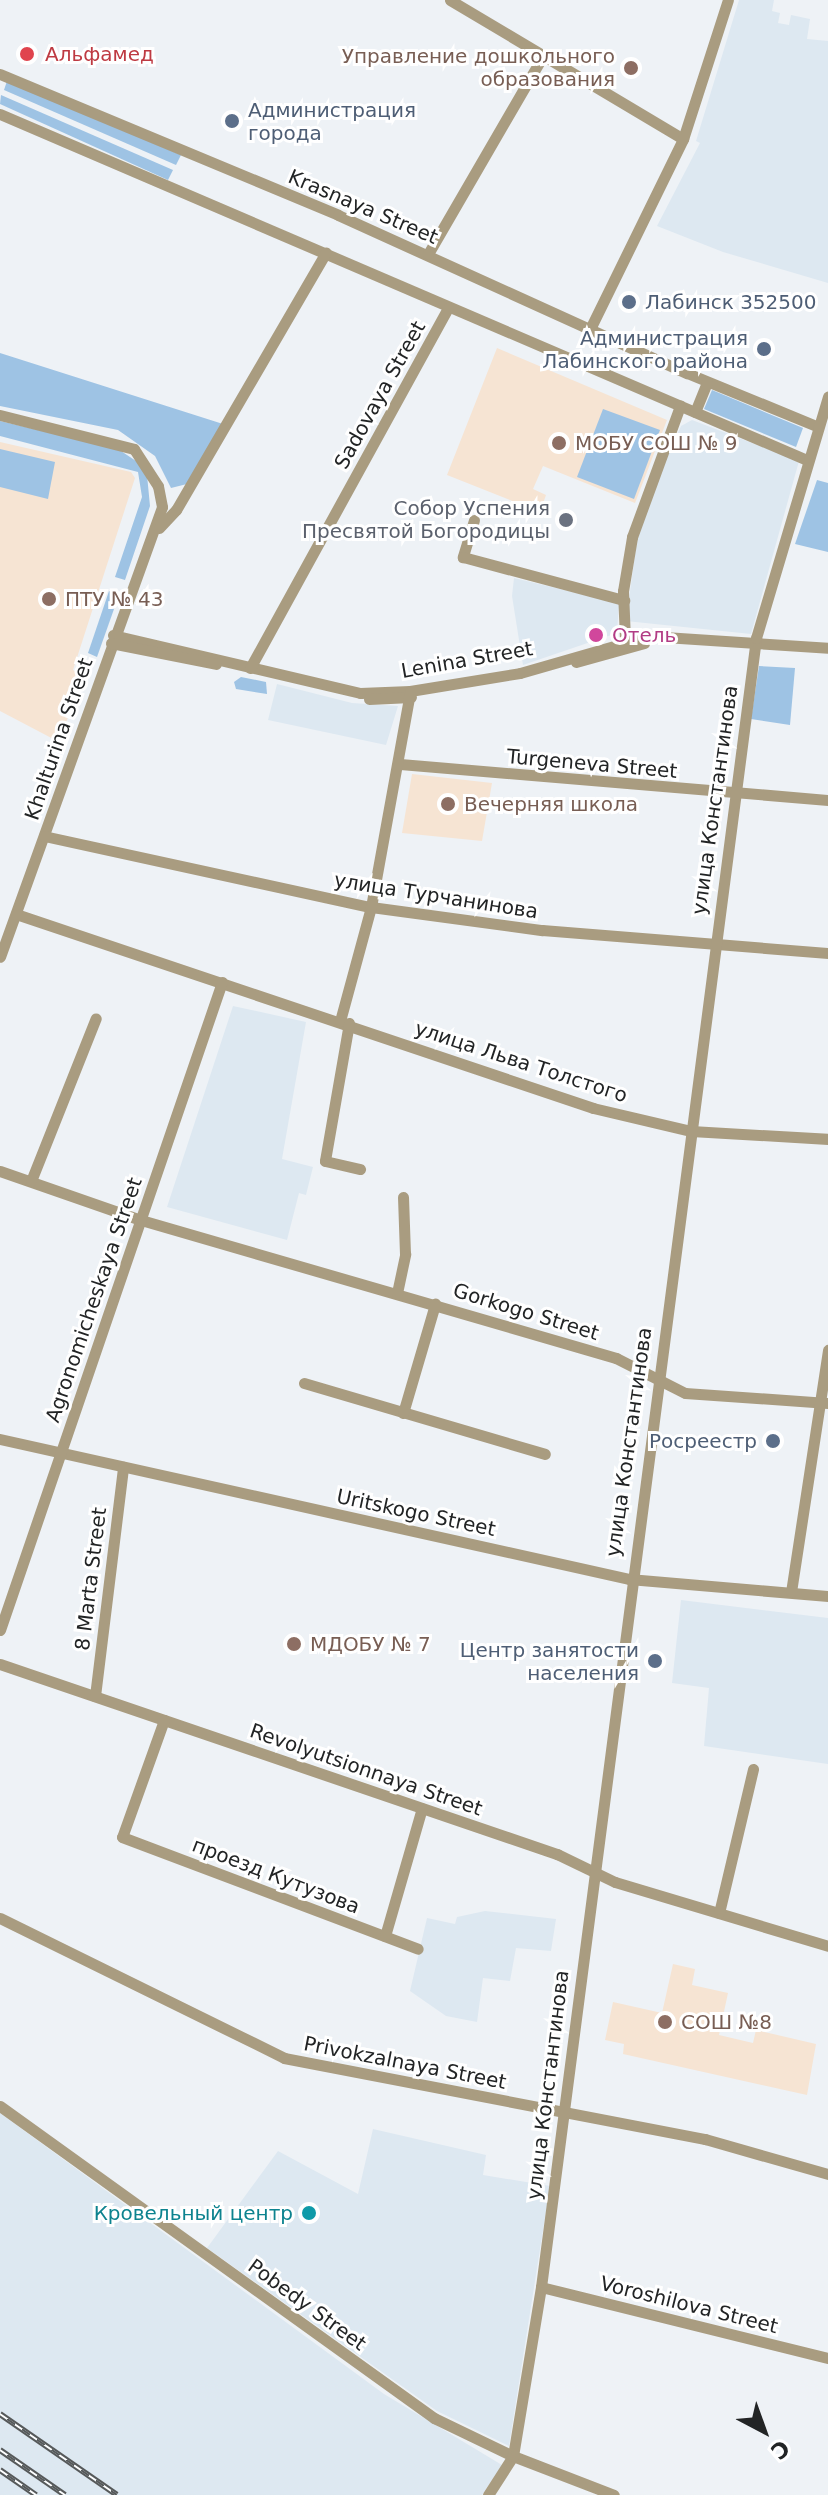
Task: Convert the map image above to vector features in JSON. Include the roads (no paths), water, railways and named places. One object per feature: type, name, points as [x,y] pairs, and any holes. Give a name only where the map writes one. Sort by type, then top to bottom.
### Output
[{"type":"street","points":[[450,0],[683,139]]},
{"type":"street","points":[[590,329],[683,139],[728,0]]},
{"type":"street","points":[[428,254],[544,54]]},
{"type":"street","name":"Krasnaya Street","points":[[0,74],[428,254],[707,382],[816,426]]},
{"type":"street","points":[[0,114],[807,460]]},
{"type":"street","name":"Khalturina Street","points":[[153,534],[184,497],[326,252]]},
{"type":"street","name":"Sadovaya Street","points":[[250,668],[448,308]]},
{"type":"street","points":[[695,412],[707,382]]},
{"type":"street","name":"улица Константинова","points":[[488,2495],[513,2456],[541,2287],[629,1579],[755,648],[816,426],[828,396]]},
{"type":"street","points":[[625,639],[624,600],[638,516],[680,406]]},
{"type":"street","name":"Khalturina Street","points":[[0,415],[125,445],[144,457],[158,486],[162,507],[0,957]]},
{"type":"street","points":[[474,520],[463,557],[624,600]]},
{"type":"street","points":[[112,639],[354,698],[513,681],[646,642],[755,648]]},
{"type":"street","name":"Lenina Street","points":[[112,639],[360,693],[410,694],[520,673],[625,639],[755,648],[828,648]]},
{"type":"street","points":[[360,1169],[325,1161],[345,1022],[400,764],[410,694]]},
{"type":"street","name":"Turgeneva Street","points":[[400,764],[734,795],[828,800]]},
{"type":"street","name":"улица Турчанинова","points":[[44,836],[371,907],[542,930],[714,940],[828,953]]},
{"type":"street","name":"улица Льва Толстого","points":[[16,914],[345,1022],[593,1108],[691,1131],[828,1139]]},
{"type":"street","name":"Agronomicheskaya Street","points":[[0,1630],[222,982]]},
{"type":"street","points":[[31,1181],[96,1018]]},
{"type":"street","name":"Gorkogo Street","points":[[0,1171],[141,1220],[616,1358],[685,1393],[825,1402]]},
{"type":"street","points":[[397,1293],[405,1254],[403,1197]]},
{"type":"street","points":[[403,1413],[435,1304]]},
{"type":"street","points":[[791,1592],[825,1402],[828,1350]]},
{"type":"street","points":[[304,1383],[545,1454]]},
{"type":"street","name":"Uritskogo Street","points":[[0,1439],[629,1579],[828,1596]]},
{"type":"street","name":"8 Marta Street","points":[[95,1696],[123,1467]]},
{"type":"street","name":"Revolyutsionnaya Street","points":[[0,1664],[422,1808],[592,1870],[828,1946]]},
{"type":"street","name":"проезд Кутузова","points":[[164,1720],[122,1837],[418,1949]]},
{"type":"street","points":[[719,1913],[753,1769]]},
{"type":"street","points":[[385,1936],[422,1808]]},
{"type":"street","name":"Privokzalnaya Street","points":[[0,1918],[284,2058],[705,2139],[828,2174]]},
{"type":"street","name":"Pobedy Street","points":[[0,2106],[434,2418],[513,2456],[614,2495]]},
{"type":"street","name":"Voroshilova Street","points":[[541,2287],[828,2358]]},
{"type":"railway","points":[[0,2414],[117,2495]]},
{"type":"railway","points":[[0,2450],[65,2495]]},
{"type":"railway","points":[[0,2470],[36,2495]]},
{"type":"place","name":"Альфамед","points":[[27,54]]},
{"type":"place","name":"Управление дошкольного образования","points":[[631,68]]},
{"type":"place","name":"Администрация города","points":[[232,121]]},
{"type":"place","name":"Лабинск 352500","points":[[629,302]]},
{"type":"place","name":"Администрация Лабинского района","points":[[764,349]]},
{"type":"place","name":"МОБУ СОШ № 9","points":[[559,443]]},
{"type":"place","name":"Собор Успения Пресвятой Богородицы","points":[[566,520]]},
{"type":"place","name":"ПТУ № 43","points":[[49,599]]},
{"type":"place","name":"Отель","points":[[596,635]]},
{"type":"place","name":"Вечерняя школа","points":[[448,804]]},
{"type":"place","name":"Росреестр","points":[[773,1441]]},
{"type":"place","name":"МДОБУ № 7","points":[[294,1644]]},
{"type":"place","name":"Центр занятости населения","points":[[655,1661]]},
{"type":"place","name":"СОШ №8","points":[[665,2022]]},
{"type":"place","name":"Кровельный центр","points":[[309,2213]]}]
